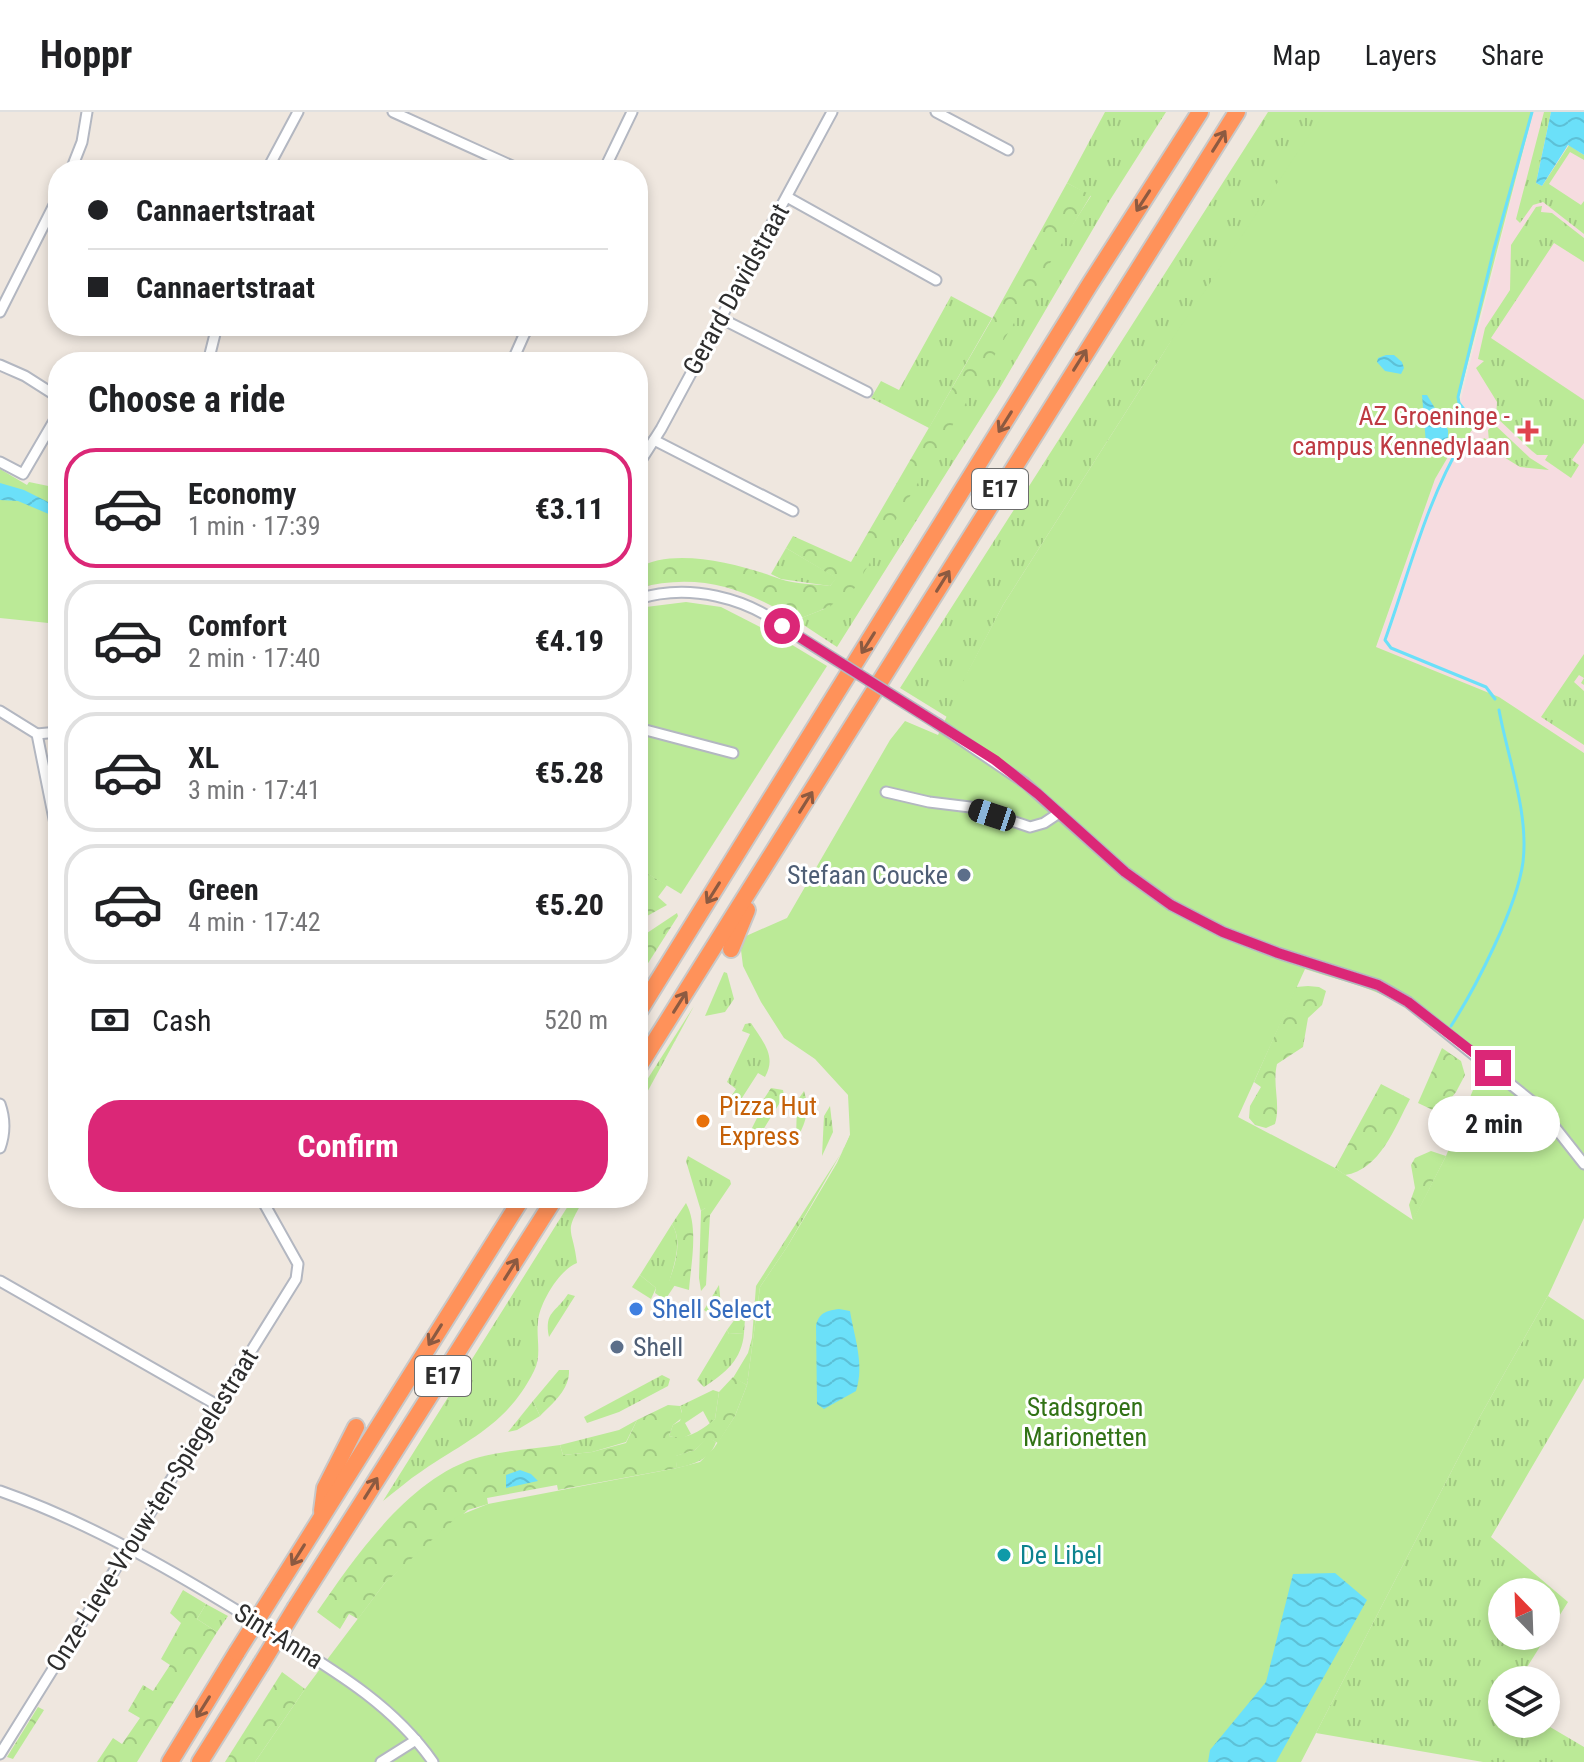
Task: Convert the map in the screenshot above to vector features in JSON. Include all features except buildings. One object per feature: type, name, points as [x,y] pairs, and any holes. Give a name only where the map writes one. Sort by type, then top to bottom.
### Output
[{"type":"highway","name":"E17","points":[[648,997],[1200,112]]},
{"type":"highway","name":"E17","points":[[648,1052],[1237,112]]},
{"type":"highway","points":[[726,851],[784,780]]},
{"type":"highway","points":[[731,949],[764,868]]},
{"type":"highway","name":"E17","points":[[170,1762],[516,1208]]},
{"type":"highway","name":"E17","points":[[200,1762],[549,1208]]},
{"type":"highway","points":[[322,1516],[325,1488],[356,1427]]},
{"type":"highway","points":[[330,1554],[354,1543]]},
{"type":"street","points":[[75,160],[82,142],[87,112]]},
{"type":"street","points":[[272,160],[298,112]]},
{"type":"street","points":[[393,112],[499,160]]},
{"type":"street","points":[[609,160],[632,112]]},
{"type":"street","name":"Gerard Davidstraat","points":[[648,449],[832,112]]},
{"type":"street","points":[[936,112],[1008,150]]},
{"type":"street","points":[[787,197],[936,280]]},
{"type":"street","points":[[0,312],[48,217]]},
{"type":"street","points":[[720,318],[867,392]]},
{"type":"street","points":[[0,365],[48,391]]},
{"type":"street","points":[[0,462],[23,474],[48,431]]},
{"type":"street","points":[[654,440],[793,511]]},
{"type":"street","points":[[648,597],[674,592],[710,595],[736,602],[788,630],[995,760],[1142,885],[1197,919],[1278,953],[1378,985],[1408,1002],[1539,1107],[1584,1164]]},
{"type":"street","points":[[0,711],[37,734],[48,733]]},
{"type":"street","points":[[648,731],[733,753]]},
{"type":"street","points":[[37,734],[48,789]]},
{"type":"street","points":[[886,792],[970,807],[1030,827],[1044,823],[1059,813]]},
{"type":"street","points":[[0,1104],[3,1130],[0,1148]]},
{"type":"street","name":"Onze-Lieve-Vrouw-ten-Spiegelestraat","points":[[0,1754],[296,1279],[298,1264],[267,1208]]},
{"type":"street","points":[[0,1281],[217,1405]]},
{"type":"street","name":"Sint-Anna","points":[[0,1491],[50,1510],[129,1549],[216,1597],[320,1662],[382,1705],[401,1722],[433,1762]]},
{"type":"street","points":[[381,1762],[416,1740]]},
{"type":"shaded area","name":"AZ Groeninge - campus Kennedylaan","points":[[1533,112],[1584,112],[1584,753],[1499,697],[1376,648],[1435,479],[1459,438],[1460,403]]},
{"type":"green space","points":[[1105,112],[1166,112],[1110,200],[1001,386],[837,647],[796,620],[824,609],[1091,196],[1067,183]]},
{"type":"green space","points":[[1268,112],[1373,112],[960,725],[900,688]],"holes":[[[1173,338],[967,674],[1003,605]]]},
{"type":"green space","name":"Stadsgroen Marionetten","points":[[1325,112],[1533,112],[1459,397],[1475,426],[1466,438],[1459,438],[1435,479],[1376,647],[1499,697],[1584,753],[1584,1218],[1548,1296],[1478,1420],[1301,1762],[255,1762],[384,1584],[458,1516],[488,1504],[700,1462],[714,1448],[735,1416],[747,1385],[760,1287],[837,1163],[850,1135],[848,1095],[815,1059],[784,1038],[761,1002],[743,966],[741,950],[746,936],[787,918],[890,740],[905,721],[938,735],[1003,605],[1173,338]],"holes":[[[1305,969],[1372,990],[1405,1007],[1428,1022],[1482,1068],[1446,1156],[1413,1220],[1335,1168],[1238,1117]]]},
{"type":"green space","points":[[1544,112],[1551,112],[1536,183],[1542,186],[1569,145],[1584,155],[1584,160],[1570,152],[1549,184],[1581,205],[1584,201],[1584,234],[1543,202],[1533,205],[1520,223],[1516,219]]},
{"type":"green space","points":[[1067,183],[1091,195],[854,589],[834,604],[796,620],[758,599],[721,586],[681,582],[648,586],[648,564],[670,558],[689,558],[747,568],[792,582],[830,586],[836,578],[786,548],[793,536],[851,562]]},
{"type":"green space","points":[[1542,206],[1541,212],[1552,213],[1584,238],[1584,262],[1554,243],[1491,338],[1584,400],[1584,443],[1572,460],[1579,465],[1571,478],[1545,460],[1548,455],[1537,455],[1532,451],[1496,417],[1497,402],[1476,368],[1484,361],[1478,359],[1485,328],[1510,290],[1511,245],[1536,207]]},
{"type":"green space","points":[[951,296],[992,318],[929,428],[871,398],[881,381],[899,390]]},
{"type":"green space","points":[[1494,424],[1530,458],[1549,470],[1520,467],[1481,443],[1484,438],[1489,441],[1488,430]]},
{"type":"green space","points":[[0,469],[27,485],[29,482],[48,486],[48,623],[0,618]]},
{"type":"green space","points":[[786,548],[837,578],[830,586],[781,579],[771,574]]},
{"type":"green space","points":[[686,602],[721,607],[827,666],[681,894],[648,874],[648,607]]},
{"type":"green space","points":[[1584,654],[1584,678],[1579,675],[1574,682],[1584,691],[1584,745],[1541,717]]},
{"type":"green space","points":[[648,874],[667,885],[658,897],[667,905],[648,915]]},
{"type":"green space","points":[[677,913],[648,963],[648,932]]},
{"type":"green space","points":[[724,972],[727,973],[734,999],[725,1012],[705,1016]]},
{"type":"green space","points":[[1308,986],[1326,991],[1322,1005],[1308,1018],[1303,1047],[1277,1064],[1275,1124],[1266,1128],[1255,1125],[1249,1118],[1250,1106],[1261,1087],[1254,1082],[1296,987]]},
{"type":"green space","points":[[694,1006],[648,1091],[648,1078]]},
{"type":"green space","points":[[751,1023],[767,1049],[770,1062],[765,1077],[758,1073],[740,1101],[732,1095],[736,1089],[727,1082],[750,1034],[742,1031],[745,1024]]},
{"type":"green space","points":[[1442,1048],[1461,1061],[1465,1075],[1439,1113],[1418,1103]]},
{"type":"green space","points":[[1381,1084],[1410,1099],[1377,1156],[1368,1165],[1345,1175],[1335,1168]]},
{"type":"green space","points":[[771,1088],[783,1090],[784,1096],[753,1146],[737,1135],[750,1132],[758,1116],[758,1108]]},
{"type":"green space","points":[[804,1091],[806,1116],[796,1140],[797,1101]]},
{"type":"green space","points":[[830,1106],[833,1132],[822,1156],[824,1116]]},
{"type":"green space","points":[[851,1124],[870,1141],[844,1148]]},
{"type":"green space","points":[[1431,1151],[1446,1156],[1413,1221],[1409,1205],[1415,1188],[1411,1165],[1415,1158]]},
{"type":"green space","points":[[841,1154],[760,1287],[747,1385],[733,1378],[748,1353],[752,1338],[756,1286]]},
{"type":"green space","points":[[688,1156],[730,1180],[731,1184],[710,1215],[705,1208],[701,1211],[686,1161]]},
{"type":"green space","points":[[686,1203],[693,1234],[689,1290],[668,1284],[677,1246],[672,1224]]},
{"type":"green space","points":[[567,1208],[579,1208],[571,1225],[577,1263],[557,1280],[542,1306],[536,1365],[523,1389],[512,1405],[486,1429],[417,1474],[383,1501]]},
{"type":"green space","points":[[709,1209],[710,1215],[706,1285],[701,1291],[701,1211]]},
{"type":"green space","points":[[672,1224],[677,1246],[669,1283],[675,1285],[665,1300],[640,1275]]},
{"type":"green space","points":[[640,1275],[656,1288],[651,1299],[632,1287]]},
{"type":"green space","points":[[719,1285],[722,1317],[719,1321],[704,1310]]},
{"type":"green space","points":[[568,1294],[575,1296],[549,1337],[550,1317]]},
{"type":"green space","points":[[1548,1296],[1584,1320],[1584,1378],[1491,1537],[1540,1578],[1488,1578],[1488,1650],[1538,1650],[1528,1666],[1488,1666],[1488,1738],[1560,1738],[1560,1733],[1584,1747],[1584,1762],[1483,1762],[1316,1733],[1478,1420]]},
{"type":"green space","points":[[746,1304],[744,1333],[729,1334],[727,1330]]},
{"type":"green space","points":[[727,1330],[729,1334],[744,1333],[740,1351],[725,1371],[704,1387],[697,1380]]},
{"type":"green space","points":[[559,1370],[569,1370],[567,1383],[540,1416],[533,1401]]},
{"type":"green space","points":[[662,1375],[670,1379],[668,1386],[619,1412],[587,1423],[584,1417]]},
{"type":"green space","points":[[733,1377],[747,1385],[735,1416],[718,1443],[708,1438],[695,1450],[676,1456],[677,1468],[558,1490],[557,1485],[487,1498],[488,1504],[468,1510],[384,1584],[358,1619],[349,1614],[340,1629],[317,1612],[367,1543],[387,1521],[430,1481],[454,1467],[480,1457],[510,1451],[560,1445],[563,1455],[592,1452],[626,1443],[637,1420],[668,1405],[680,1406],[683,1417],[673,1425],[669,1436],[687,1436],[715,1419],[719,1392]]},
{"type":"green space","points":[[713,1390],[719,1392],[715,1419],[710,1424],[703,1411],[685,1423],[691,1434],[681,1439],[669,1436],[673,1425],[680,1421],[680,1406]]},
{"type":"green space","points":[[533,1401],[540,1416],[508,1432]]},
{"type":"green space","points":[[637,1420],[626,1442],[592,1452],[563,1455],[560,1445],[619,1430]]},
{"type":"green space","points":[[708,1437],[716,1442],[706,1457],[677,1468],[675,1456],[695,1450]]},
{"type":"green space","points":[[183,1590],[206,1604],[197,1619],[217,1632],[137,1762],[97,1762],[113,1738],[122,1744],[140,1718],[128,1711],[143,1685],[153,1691],[170,1665],[161,1659],[181,1623],[170,1613]]},
{"type":"green space","points":[[1560,1595],[1568,1602],[1560,1615]]},
{"type":"green space","points":[[206,1604],[228,1616],[217,1632],[197,1619]]},
{"type":"green space","points":[[282,1672],[305,1689],[255,1762],[225,1762]]},
{"type":"green space","points":[[38,1707],[44,1710],[13,1759],[7,1757]]},
{"type":"water","points":[[1551,112],[1584,112],[1584,155],[1568,145],[1542,186],[1536,183]]},
{"type":"water","points":[[1394,355],[1402,362],[1404,368],[1401,374],[1385,371],[1377,362],[1378,358]]},
{"type":"water","points":[[1422,395],[1427,395],[1448,430],[1448,437],[1432,456],[1427,456]]},
{"type":"water","points":[[0,483],[48,502],[48,514],[18,501],[0,500]]},
{"type":"water","points":[[839,1309],[850,1311],[858,1351],[858,1381],[856,1391],[824,1409],[817,1404],[816,1325],[824,1313]]},
{"type":"water","points":[[520,1470],[538,1481],[506,1488],[506,1475]]},
{"type":"water","points":[[1335,1573],[1367,1600],[1276,1762],[1208,1762],[1210,1750],[1266,1682],[1293,1574]]},
{"type":"waterway","points":[[1473,427],[1473,421],[1458,397],[1532,112]]},
{"type":"waterway","points":[[1463,440],[1428,513],[1385,640],[1391,648],[1486,687],[1495,699]]},
{"type":"waterway","points":[[1451,1026],[1504,923],[1523,862],[1523,824],[1499,710]]},
{"type":"place","name":"AZ Groeninge - campus Kennedylaan","points":[[1528,431]]},
{"type":"place","name":"Stefaan Coucke","points":[[964,875]]},
{"type":"place","name":"Pizza Hut Express","points":[[703,1121]]},
{"type":"place","name":"Shell Select","points":[[636,1309]]},
{"type":"place","name":"Shell","points":[[617,1347]]},
{"type":"place","name":"De Libel","points":[[1004,1555]]},
{"type":"route","points":[[782,626],[995,760],[1125,872],[1171,905],[1223,932],[1378,985],[1408,1002],[1493,1068]]}]
